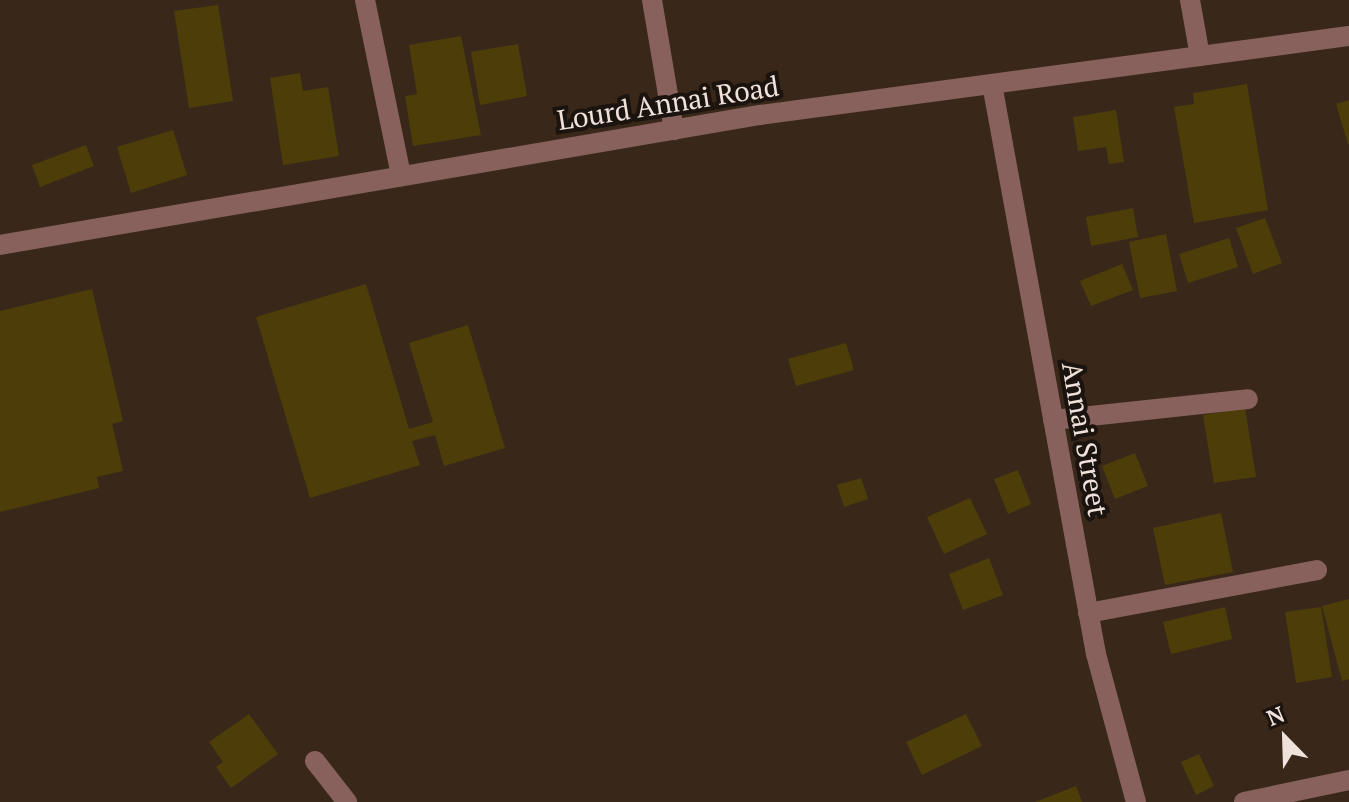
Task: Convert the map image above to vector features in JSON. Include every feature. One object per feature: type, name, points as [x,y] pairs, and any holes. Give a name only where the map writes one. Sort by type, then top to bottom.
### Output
[{"type":"street","points":[[365,0],[401,176]]},
{"type":"street","points":[[652,0],[674,130]]},
{"type":"street","points":[[1190,0],[1200,56]]},
{"type":"street","name":"Lourd Annai Road","points":[[0,245],[674,130],[1349,36]]},
{"type":"street","name":"Annai Street","points":[[992,84],[1088,613],[1136,802]]},
{"type":"street","points":[[1053,420],[1248,399]]},
{"type":"street","points":[[1088,613],[1317,570]]},
{"type":"street","points":[[315,761],[347,802]]},
{"type":"street","points":[[1244,802],[1349,780]]},
{"type":"building","points":[[218,5],[233,101],[189,108],[174,11]]},
{"type":"building","points":[[461,36],[481,135],[413,146],[405,96],[417,94],[409,45]]},
{"type":"building","points":[[518,44],[527,96],[480,105],[471,52]]},
{"type":"building","points":[[300,73],[303,91],[328,87],[339,156],[283,165],[270,78]]},
{"type":"building","points":[[1247,84],[1268,210],[1194,223],[1174,107],[1194,104],[1193,93]]},
{"type":"building","points":[[1349,100],[1349,144],[1348,144],[1336,104]]},
{"type":"building","points":[[1116,110],[1124,162],[1109,164],[1106,147],[1078,151],[1073,117]]},
{"type":"building","points":[[173,130],[187,175],[131,193],[117,147]]},
{"type":"building","points":[[86,145],[94,166],[40,187],[32,165]]},
{"type":"building","points":[[1133,208],[1138,237],[1091,246],[1086,217]]},
{"type":"building","points":[[1265,218],[1282,263],[1253,274],[1236,228]]},
{"type":"building","points":[[1166,234],[1177,291],[1140,298],[1129,242]]},
{"type":"building","points":[[1229,238],[1238,267],[1188,283],[1179,254]]},
{"type":"building","points":[[1122,264],[1133,290],[1091,306],[1080,281]]},
{"type":"building","points":[[366,284],[409,429],[433,422],[409,343],[468,325],[505,448],[444,466],[435,435],[412,441],[420,465],[310,498],[256,317]]},
{"type":"building","points":[[92,289],[123,421],[112,424],[123,471],[97,477],[99,488],[0,512],[0,311]]},
{"type":"building","points":[[846,343],[854,370],[796,386],[788,359]]},
{"type":"building","points":[[1245,408],[1256,477],[1214,483],[1203,415]]},
{"type":"building","points":[[1135,453],[1148,486],[1115,499],[1102,466]]},
{"type":"building","points":[[1018,470],[1031,504],[1008,514],[994,479]]},
{"type":"building","points":[[861,478],[868,499],[844,507],[837,485]]},
{"type":"building","points":[[970,498],[987,534],[944,554],[927,517]]},
{"type":"building","points":[[1221,513],[1233,572],[1165,585],[1153,528]]},
{"type":"building","points":[[989,558],[1003,595],[963,610],[949,574]]},
{"type":"building","points":[[1349,599],[1349,679],[1342,681],[1322,606]]},
{"type":"building","points":[[1225,607],[1232,639],[1171,654],[1163,622]]},
{"type":"building","points":[[1321,607],[1332,677],[1296,683],[1285,612]]},
{"type":"building","points":[[249,714],[278,754],[231,788],[216,767],[223,762],[209,742]]},
{"type":"building","points":[[966,714],[982,746],[922,775],[906,742]]},
{"type":"building","points":[[1199,754],[1214,786],[1196,795],[1181,762]]},
{"type":"building","points":[[1076,786],[1082,802],[1035,802]]}]
